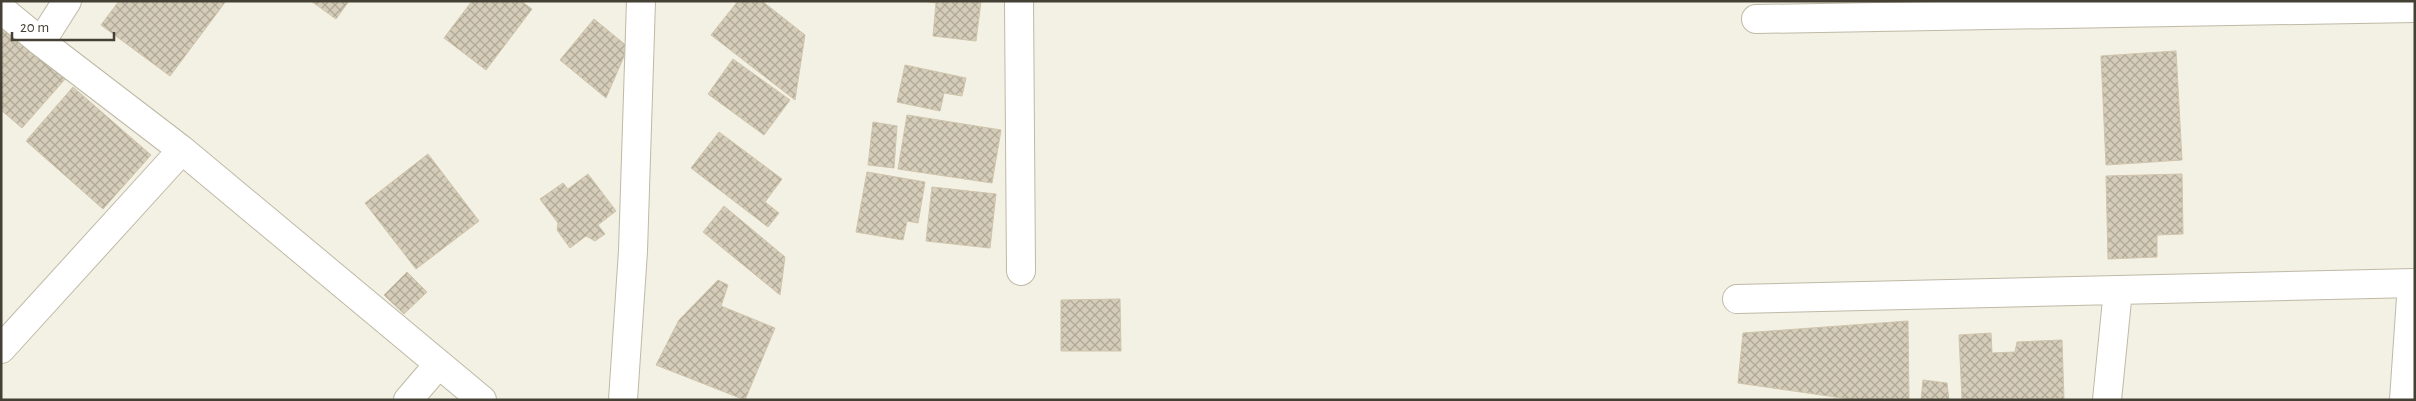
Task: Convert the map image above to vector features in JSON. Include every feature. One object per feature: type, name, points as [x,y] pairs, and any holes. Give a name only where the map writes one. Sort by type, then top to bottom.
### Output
[{"type":"street","points":[[41,42],[67,1]]},
{"type":"street","points":[[623,400],[633,251],[641,1]]},
{"type":"street","points":[[1019,1],[1021,271]]},
{"type":"street","points":[[1756,19],[2415,8]]},
{"type":"street","points":[[1,10],[182,150],[482,400]]},
{"type":"street","points":[[1,349],[182,150]]},
{"type":"street","points":[[1738,298],[2413,283],[2404,400]]},
{"type":"street","points":[[2108,400],[2118,290]]},
{"type":"street","points":[[408,400],[438,365]]},
{"type":"building","points":[[119,1],[226,1],[170,76],[101,25]]},
{"type":"building","points":[[311,1],[349,1],[336,19]]},
{"type":"building","points":[[472,1],[521,1],[532,9],[486,70],[444,38]]},
{"type":"building","points":[[738,1],[762,1],[805,35],[795,100],[711,35]]},
{"type":"building","points":[[923,1],[981,1],[976,41],[933,36],[936,3]]},
{"type":"building","points":[[594,19],[628,47],[606,98],[560,60]]},
{"type":"building","points":[[1,22],[66,78],[22,128],[1,110]]},
{"type":"building","points":[[2176,51],[2182,160],[2106,165],[2101,56]]},
{"type":"building","points":[[733,59],[790,100],[764,135],[708,94]]},
{"type":"building","points":[[905,65],[966,78],[962,96],[944,93],[940,111],[897,102]]},
{"type":"building","points":[[73,87],[151,155],[103,209],[26,141]]},
{"type":"building","points":[[907,115],[1001,130],[992,183],[898,169]]},
{"type":"building","points":[[873,122],[897,126],[894,168],[868,165]]},
{"type":"building","points":[[719,132],[782,179],[765,202],[779,213],[768,227],[691,168]]},
{"type":"building","points":[[428,154],[479,221],[416,269],[365,203]]},
{"type":"building","points":[[867,172],[925,182],[918,223],[907,221],[903,240],[856,232]]},
{"type":"building","points":[[588,174],[616,211],[598,225],[605,234],[595,241],[586,236],[570,248],[557,230],[558,223],[540,199],[563,183],[568,189]]},
{"type":"building","points":[[2182,174],[2183,234],[2157,235],[2157,257],[2108,259],[2106,176]]},
{"type":"building","points":[[932,187],[996,194],[990,248],[926,241]]},
{"type":"building","points":[[724,206],[785,257],[780,295],[703,232]]},
{"type":"building","points":[[407,272],[427,292],[404,314],[384,295]]},
{"type":"building","points":[[718,280],[728,285],[721,306],[775,328],[745,400],[656,365],[679,320]]},
{"type":"building","points":[[1120,299],[1121,351],[1061,351],[1061,300]]},
{"type":"building","points":[[1908,321],[1909,400],[1856,400],[1738,383],[1743,333]]},
{"type":"building","points":[[1991,333],[1992,353],[2015,352],[2017,342],[2062,340],[2064,400],[1962,400],[1959,335]]},
{"type":"building","points":[[1923,380],[1947,383],[1949,400],[1921,400]]}]
